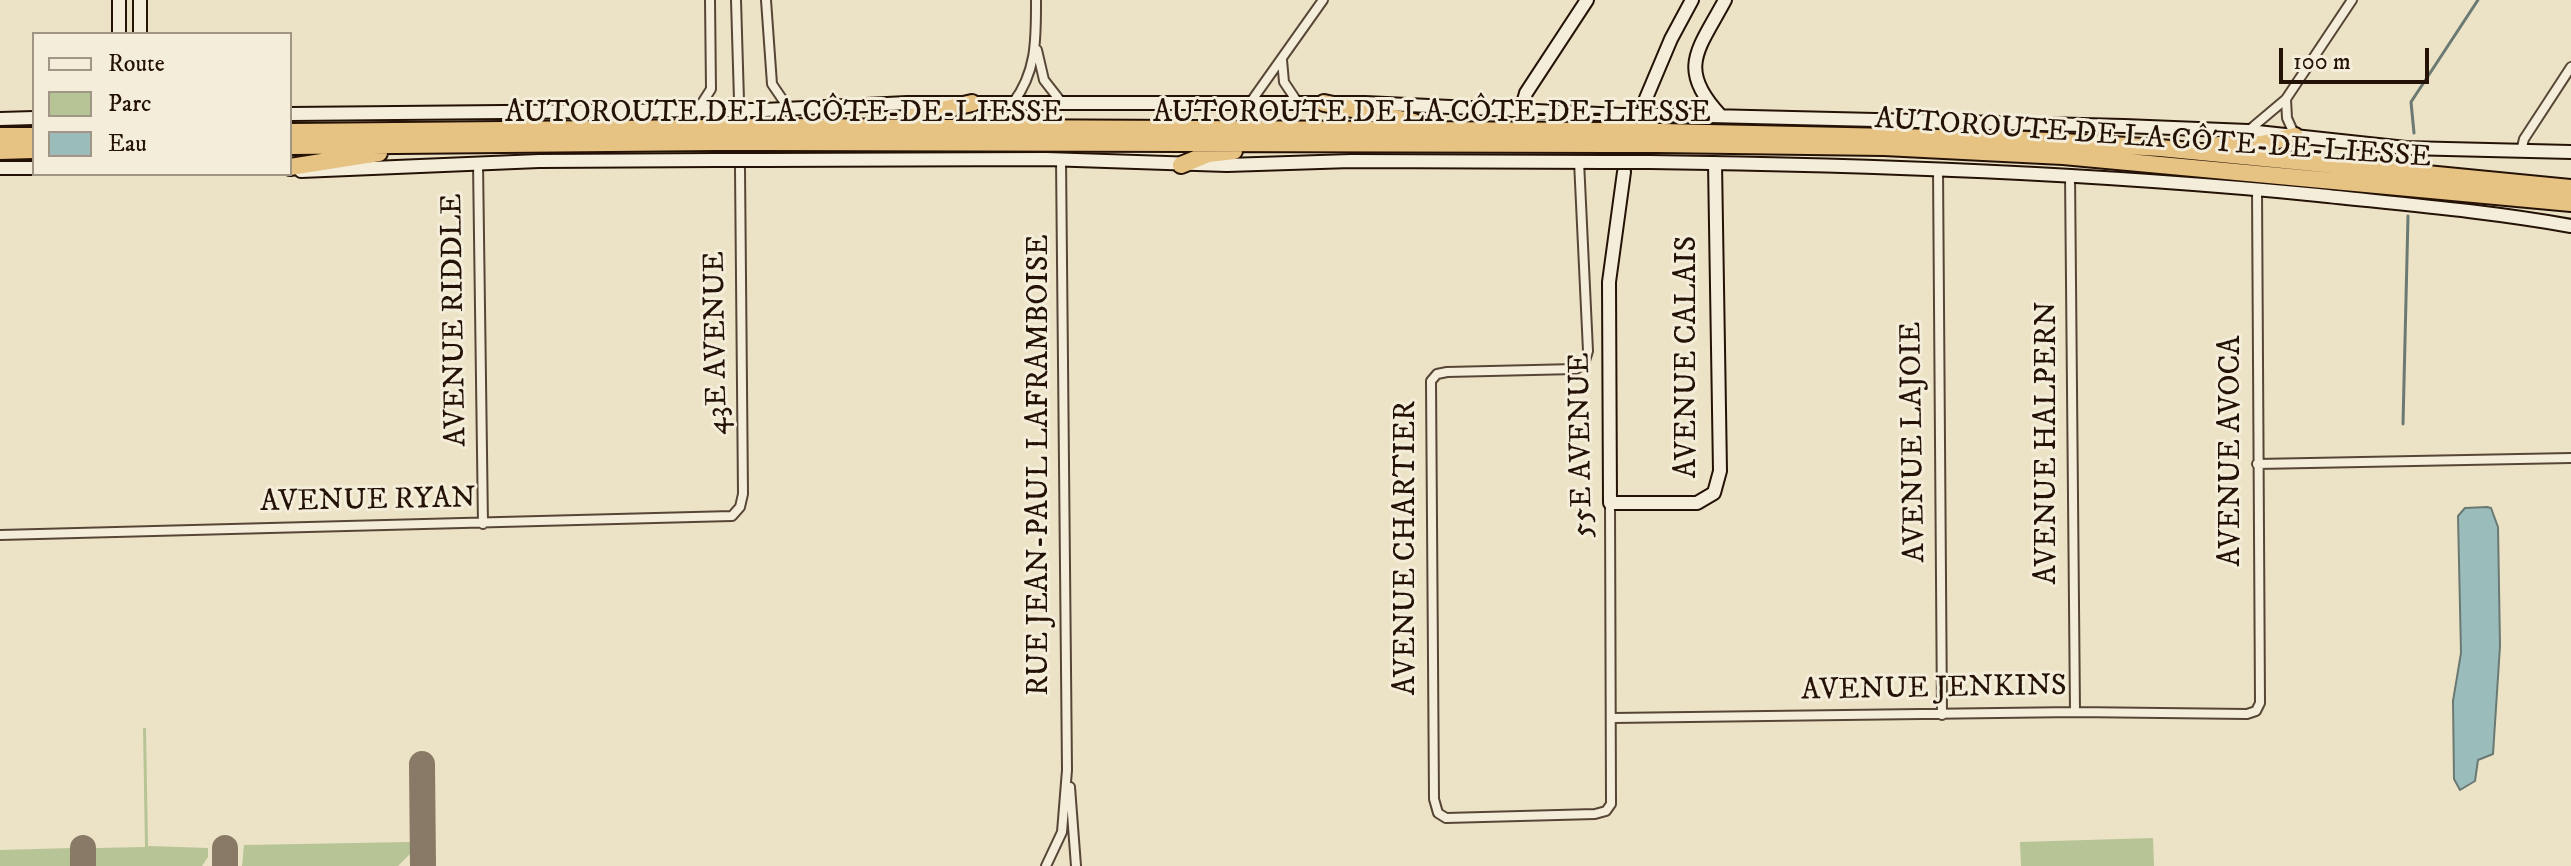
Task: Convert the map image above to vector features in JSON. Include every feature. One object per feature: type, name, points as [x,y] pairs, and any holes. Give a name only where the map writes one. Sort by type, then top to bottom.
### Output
[{"type":"highway","points":[[841,127],[932,115],[972,103]]},
{"type":"highway","points":[[1324,103],[1451,130]]},
{"type":"highway","name":"AUTOROUTE DE LA CÔTE-DE-LIESSE","points":[[764,135],[841,127],[1616,130],[1658,138],[2063,156],[2568,199]]},
{"type":"highway","name":"AUTOROUTE DE LA CÔTE-DE-LIESSE","points":[[292,132],[1293,143],[1616,130]]},
{"type":"highway","name":"AUTOROUTE DE LA CÔTE-DE-LIESSE","points":[[292,146],[430,145],[716,135]]},
{"type":"highway","points":[[0,136],[32,136]]},
{"type":"highway","name":"AUTOROUTE DE LA CÔTE-DE-LIESSE","points":[[1658,138],[1934,136],[2160,148],[2568,199]]},
{"type":"highway","points":[[2160,148],[2262,144],[2295,136]]},
{"type":"highway","points":[[1181,165],[1208,154],[1293,143]]},
{"type":"highway","points":[[292,169],[430,145]]},
{"type":"highway","points":[[0,151],[32,150]]},
{"type":"main road","points":[[119,0],[119,32]]},
{"type":"main road","points":[[140,0],[140,32]]},
{"type":"main road","points":[[1521,111],[1526,93],[1587,0]]},
{"type":"main road","points":[[1644,103],[1671,39],[1692,0]]},
{"type":"main road","points":[[1720,115],[1699,91],[1693,71],[1696,53],[1725,0]]},
{"type":"main road","points":[[292,114],[764,110],[972,103],[1324,103],[1521,111],[1616,130],[1668,115],[1720,115],[2248,131],[2391,147],[2571,152]]},
{"type":"main road","points":[[0,119],[32,118]]},
{"type":"main road","points":[[292,169],[478,163],[1061,159],[1181,165],[1579,161],[1938,168],[2070,174],[2257,189],[2571,226]]},
{"type":"main road","name":"AVENUE CALAIS","points":[[1610,503],[1697,503],[1708,498],[1718,487],[1715,163]]},
{"type":"main road","points":[[0,168],[32,168]]},
{"type":"main road","name":"55E AVENUE","points":[[1610,503],[1608,305],[1624,172]]},
{"type":"street","points":[[697,111],[711,89],[710,0]]},
{"type":"street","points":[[736,0],[739,100]]},
{"type":"street","points":[[766,0],[772,84],[789,109]]},
{"type":"street","points":[[1013,103],[1029,79],[1036,46],[1036,0]]},
{"type":"street","points":[[1250,103],[1323,0]]},
{"type":"street","points":[[2248,131],[2286,99],[2352,0]]},
{"type":"street","points":[[1036,46],[1044,80],[1062,103]]},
{"type":"street","points":[[1282,60],[1284,82],[1298,103]]},
{"type":"street","points":[[2521,151],[2524,139],[2571,67]]},
{"type":"street","points":[[2286,99],[2287,118],[2295,136]]},
{"type":"street","name":"RUE JEAN-PAUL LAFRAMBOISE","points":[[1061,159],[1066,335],[1063,417],[1067,770],[1076,866]]},
{"type":"street","name":"AVENUE CHARTIER","points":[[1579,161],[1588,351],[1584,364],[1576,369],[1447,372],[1437,374],[1431,381],[1436,809],[1452,819],[1603,813],[1611,804],[1613,794],[1613,718]]},
{"type":"street","name":"AVENUE RIDDLE","points":[[478,163],[483,524]]},
{"type":"street","name":"AVENUE LAJOIE","points":[[1938,168],[1942,715]]},
{"type":"street","name":"43E AVENUE","points":[[735,514],[743,494],[740,169]]},
{"type":"street","name":"AVENUE HALPERN","points":[[2070,174],[2075,712]]},
{"type":"street","name":"AVENUE AVOCA","points":[[2256,711],[2260,703],[2257,189]]},
{"type":"street","points":[[2257,464],[2571,458]]},
{"type":"street","name":"55E AVENUE","points":[[1610,503],[1613,718]]},
{"type":"street","name":"AVENUE RYAN","points":[[0,535],[719,518],[735,514]]},
{"type":"street","name":"AVENUE JENKINS","points":[[1613,718],[2075,712],[2247,714],[2256,711]]},
{"type":"street","name":"RUE JEAN-PAUL LAFRAMBOISE","points":[[1046,866],[1062,832],[1067,770]]},
{"type":"green space","points":[[143,728],[146,728],[148,846],[208,848],[208,857],[202,866],[95,866],[96,848],[145,847]]},
{"type":"green space","points":[[2153,838],[2154,866],[2021,866],[2020,842]]},
{"type":"green space","points":[[411,842],[410,854],[398,866],[242,866],[244,845]]},
{"type":"green space","points":[[72,848],[72,866],[0,866],[0,850]]},
{"type":"water","points":[[2465,508],[2491,508],[2498,527],[2500,646],[2493,754],[2478,760],[2475,781],[2460,790],[2454,779],[2453,701],[2461,653],[2458,516]]},
{"type":"waterway","points":[[2414,133],[2411,102],[2478,0]]},
{"type":"waterway","points":[[2403,424],[2408,216]]},
{"type":"taxiway","points":[[422,764],[423,866]]},
{"type":"taxiway","points":[[83,848],[83,866]]},
{"type":"taxiway","points":[[225,848],[225,866]]}]
